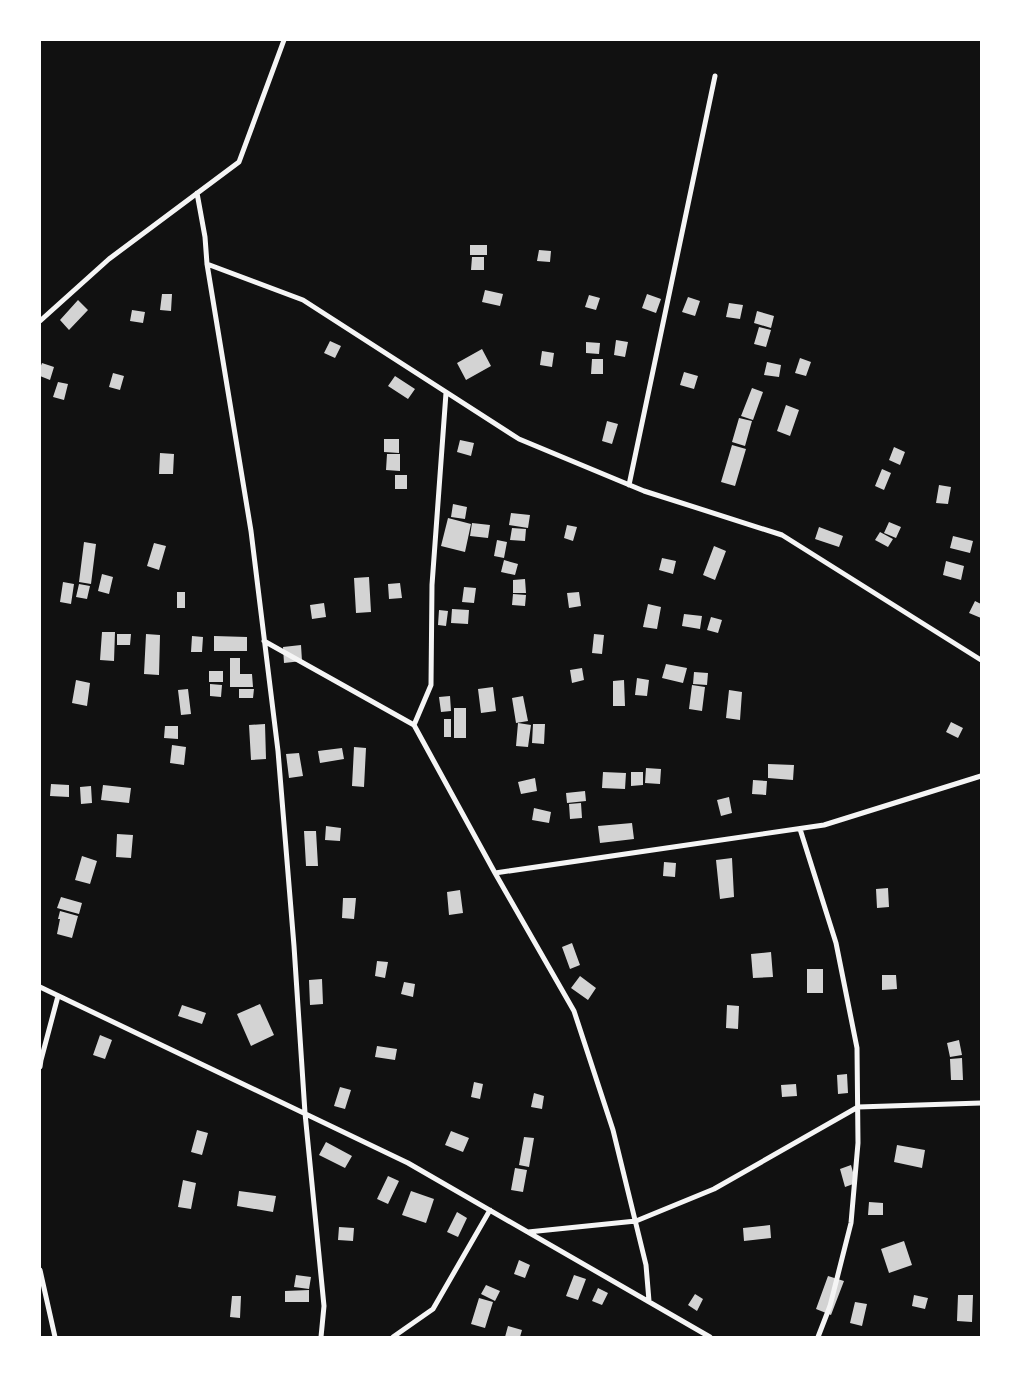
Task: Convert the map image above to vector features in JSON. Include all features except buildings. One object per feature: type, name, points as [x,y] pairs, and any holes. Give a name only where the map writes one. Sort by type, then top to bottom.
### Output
[{"type":"street","points":[[40,320],[108,259],[239,162],[284,40]]},
{"type":"street","points":[[629,485],[715,76]]},
{"type":"street","points":[[197,193],[251,531],[278,751],[294,946],[304,1114],[324,1306],[321,1337]]},
{"type":"street","points":[[207,264],[303,300],[519,439],[644,491],[782,535],[981,660]]},
{"type":"street","points":[[414,725],[431,685],[432,585],[446,393]]},
{"type":"street","points":[[264,641],[414,725],[495,873],[574,1011],[613,1130],[646,1264],[649,1301]]},
{"type":"street","points":[[495,873],[824,825],[981,776]]},
{"type":"street","points":[[800,829],[836,943],[857,1048],[858,1143],[851,1223],[830,1306],[818,1337]]},
{"type":"street","points":[[40,987],[408,1163],[710,1337]]},
{"type":"street","points":[[40,1067],[58,996]]},
{"type":"street","points":[[528,1232],[636,1221],[714,1189],[858,1107],[981,1103]]},
{"type":"street","points":[[393,1337],[433,1309],[490,1210]]},
{"type":"street","points":[[40,1270],[55,1337]]}]
